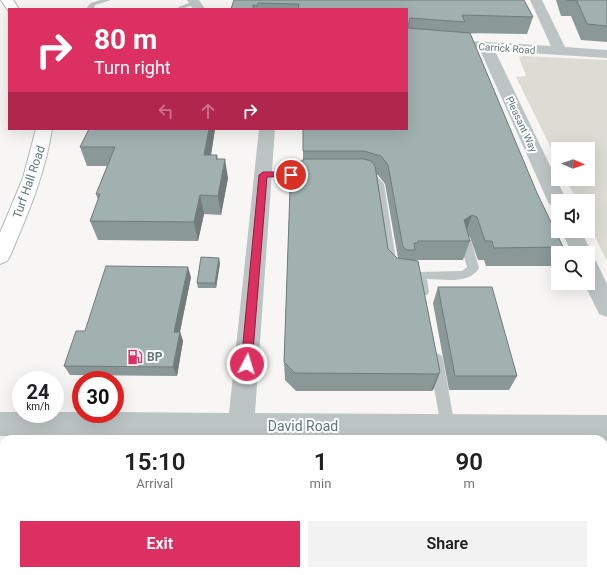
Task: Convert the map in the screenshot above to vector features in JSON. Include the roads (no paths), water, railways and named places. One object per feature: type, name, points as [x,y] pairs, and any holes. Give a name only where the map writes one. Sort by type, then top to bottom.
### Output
[{"type":"main road","name":"Turf Hall Road","points":[[0,256],[20,210],[34,172],[44,130]]},
{"type":"street","points":[[536,0],[560,51]]},
{"type":"street","name":"Carrick Road","points":[[408,41],[607,54]]},
{"type":"street","name":"Pleasant Way","points":[[486,46],[554,194]]},
{"type":"street","points":[[240,432],[267,130]]},
{"type":"street","points":[[595,282],[607,308]]},
{"type":"street","name":"David Road","points":[[0,424],[240,432],[448,427],[607,428]]},
{"type":"lane","points":[[90,8],[93,4],[108,0]]},
{"type":"lane","points":[[181,7],[196,4]]},
{"type":"lane","points":[[263,175],[316,175]]},
{"type":"lane","points":[[354,175],[368,176],[380,184],[391,265],[394,272],[409,274],[466,275],[473,268],[465,240]]},
{"type":"lane","points":[[409,274],[426,305]]},
{"type":"lane","points":[[433,343],[448,427]]},
{"type":"place","name":"BP","points":[[135,357]]}]
